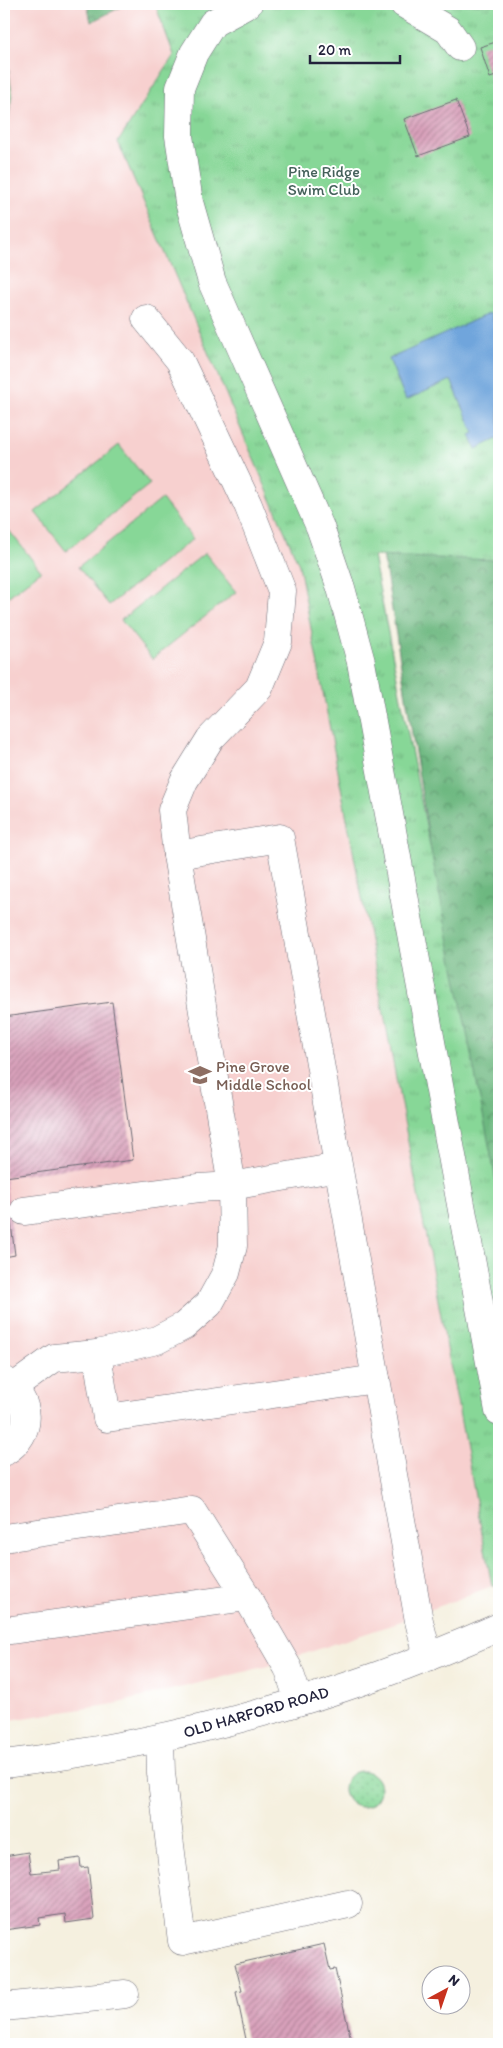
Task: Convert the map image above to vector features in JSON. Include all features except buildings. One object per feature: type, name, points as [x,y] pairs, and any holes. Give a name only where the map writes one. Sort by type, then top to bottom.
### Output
[{"type":"street","points":[[248,4],[213,23],[194,53],[180,88],[179,136],[189,202],[212,282],[320,528],[341,588],[361,662],[499,1411]]},
{"type":"street","points":[[404,4],[448,30],[460,47]]},
{"type":"street","points":[[4,1452],[12,1447],[20,1436],[25,1424],[26,1411],[22,1398],[9,1383],[54,1358],[97,1354],[157,1340],[184,1326],[209,1304],[226,1273],[233,1246],[232,1186],[177,855],[172,810],[184,782],[210,739],[259,688],[278,642],[282,592],[248,505],[180,361],[146,319]]},
{"type":"street","points":[[177,855],[280,838],[419,1621],[428,1657]]},
{"type":"street","points":[[24,1211],[232,1186],[338,1167]]},
{"type":"street","points":[[97,1354],[107,1418],[376,1379]]},
{"type":"street","points":[[4,1538],[192,1510],[247,1597],[288,1668],[299,1701]]},
{"type":"street","points":[[4,1631],[247,1597]]},
{"type":"street","name":"OLD HARFORD ROAD","points":[[4,1764],[73,1755],[160,1739],[299,1701],[428,1657],[499,1627]]},
{"type":"street","points":[[160,1739],[161,1773],[182,1941],[348,1904]]},
{"type":"street","points":[[4,2007],[125,1994]]},
{"type":"shaded area","name":"Pine Grove Middle School","points":[[4,4],[155,4],[174,54],[118,142],[299,565],[492,1586],[388,1626],[268,1666],[114,1704],[4,1721]]},
{"type":"green space","points":[[87,4],[127,4],[91,22]]},
{"type":"green space","name":"Pine Ridge Swim Club","points":[[155,4],[499,4],[499,560],[373,556],[499,1196],[499,1584],[492,1586],[299,565],[118,142],[174,55]]},
{"type":"green space","points":[[4,35],[12,94],[4,152]]},
{"type":"green space","points":[[119,445],[150,484],[66,551],[35,512]]},
{"type":"green space","points":[[162,499],[193,539],[109,605],[78,567]]},
{"type":"green space","points":[[4,524],[41,571],[4,600]]},
{"type":"green space","points":[[499,524],[499,1007],[493,1042],[499,1065],[499,1230],[468,1080],[382,548]]},
{"type":"green space","points":[[205,553],[236,592],[152,659],[121,620]]},
{"type":"green space","points":[[362,1771],[375,1776],[380,1789],[375,1802],[362,1807],[349,1802],[344,1789],[349,1776]]},
{"type":"water","points":[[490,313],[499,334],[499,438],[476,449],[470,435],[474,433],[451,380],[406,400],[389,359]]},
{"type":"place","name":"Pine Grove Middle School","points":[[200,1075]]}]
